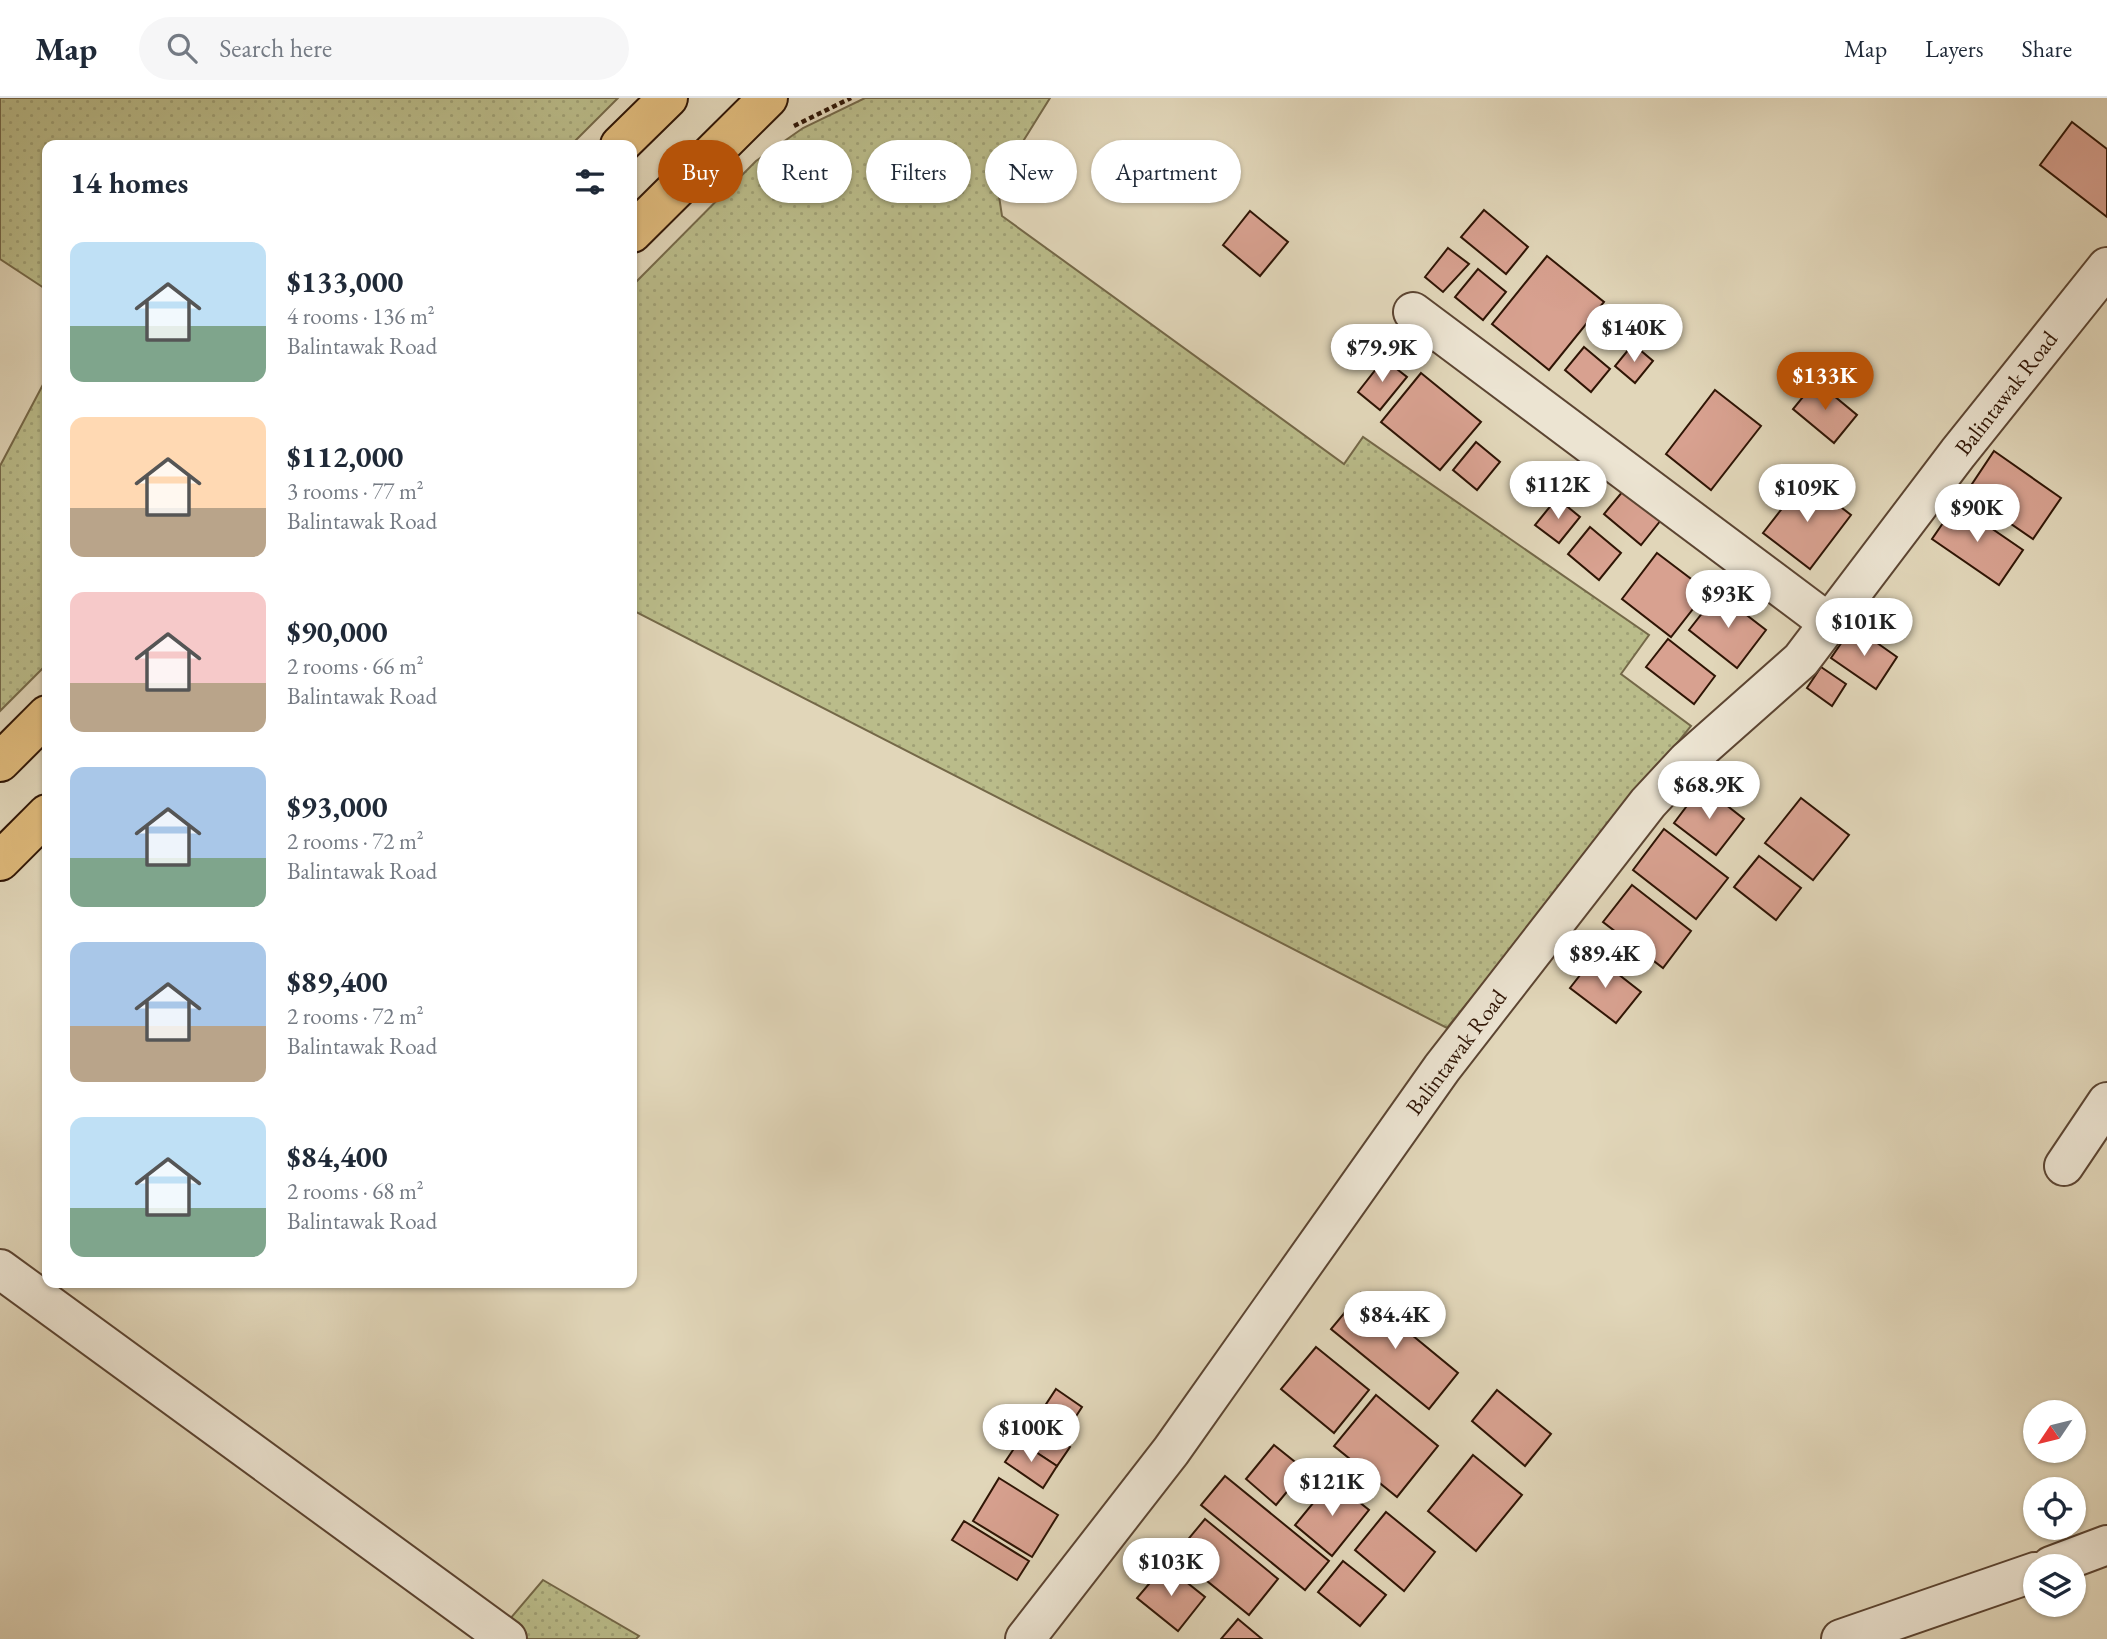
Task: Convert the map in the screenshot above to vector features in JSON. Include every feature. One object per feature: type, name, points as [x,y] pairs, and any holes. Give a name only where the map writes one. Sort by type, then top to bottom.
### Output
[{"type":"highway","points":[[625,140],[668,98]]},
{"type":"highway","points":[[637,229],[775,115]]},
{"type":"highway","points":[[0,762],[42,720]]},
{"type":"highway","points":[[0,861],[42,819]]},
{"type":"street","name":"Balintawak Road","points":[[1026,1639],[1171,1451],[1442,1068],[1648,803],[1687,761],[1801,660],[1958,453],[2107,267]]},
{"type":"street","points":[[1413,312],[1830,624]]},
{"type":"street","points":[[2064,1166],[2107,1102]]},
{"type":"street","points":[[0,1269],[507,1639]]},
{"type":"street","points":[[2083,1554],[2107,1545]]},
{"type":"street","points":[[1841,1639],[2023,1576]]},
{"type":"path","points":[[775,115],[851,98]]},
{"type":"green space","points":[[0,98],[618,98],[576,140],[42,140],[42,287],[0,259]]},
{"type":"green space","points":[[865,98],[1050,98],[1024,140],[985,140],[985,203],[1000,203],[1002,216],[1344,464],[1363,437],[1649,635],[1621,674],[1691,726],[1447,1028],[637,613],[637,281],[714,203],[743,203],[743,174],[757,160],[757,203],[852,203],[852,140],[786,140],[803,128]]},
{"type":"green space","points":[[42,386],[42,669],[0,711],[0,466]]},
{"type":"green space","points":[[543,1580],[639,1636],[636,1639],[493,1639]]},
{"type":"building","points":[[2072,122],[2107,149],[2107,217],[2040,165]]},
{"type":"building","points":[[1484,210],[1528,247],[1506,274],[1461,237]]},
{"type":"building","points":[[1250,211],[1288,242],[1260,276],[1223,245]]},
{"type":"building","points":[[1448,248],[1469,264],[1443,292],[1425,277]]},
{"type":"building","points":[[1547,256],[1604,302],[1549,370],[1492,324]]},
{"type":"building","points":[[1478,269],[1506,292],[1483,320],[1455,297]]},
{"type":"building","points":[[1633,344],[1653,361],[1635,383],[1615,366]]},
{"type":"building","points":[[1584,347],[1610,369],[1591,392],[1565,370]]},
{"type":"building","points":[[1384,359],[1407,377],[1380,410],[1358,392]]},
{"type":"building","points":[[1421,373],[1481,422],[1440,470],[1381,422]]},
{"type":"building","points":[[1816,381],[1857,415],[1834,443],[1793,409]]},
{"type":"building","points":[[1715,390],[1761,426],[1711,490],[1666,454]]},
{"type":"building","points":[[1476,442],[1500,462],[1477,490],[1453,470]]},
{"type":"building","points":[[1994,451],[2061,498],[2033,539],[1966,493]]},
{"type":"building","points":[[1805,479],[1851,515],[1810,569],[1763,533]]},
{"type":"building","points":[[1628,485],[1665,515],[1641,545],[1604,514]]},
{"type":"building","points":[[1557,498],[1580,517],[1559,543],[1535,525]]},
{"type":"building","points":[[1956,504],[2023,550],[1999,585],[1932,539]]},
{"type":"building","points":[[1590,527],[1621,553],[1599,580],[1568,554]]},
{"type":"building","points":[[1657,553],[1707,591],[1671,637],[1622,599]]},
{"type":"building","points":[[1718,593],[1766,630],[1737,668],[1689,630]]},
{"type":"building","points":[[1853,626],[1897,657],[1876,689],[1831,658]]},
{"type":"building","points":[[1668,639],[1715,676],[1694,704],[1646,667]]},
{"type":"building","points":[[1821,667],[1846,684],[1832,706],[1807,688]]},
{"type":"building","points":[[1702,786],[1744,819],[1716,855],[1674,823]]},
{"type":"building","points":[[1801,798],[1849,835],[1813,880],[1765,843]]},
{"type":"building","points":[[1664,829],[1728,878],[1696,919],[1633,870]]},
{"type":"building","points":[[1759,856],[1801,888],[1776,920],[1734,887]]},
{"type":"building","points":[[1632,885],[1691,931],[1663,968],[1603,922]]},
{"type":"building","points":[[1595,956],[1641,992],[1616,1023],[1570,988]]},
{"type":"building","points":[[1361,1293],[1458,1373],[1429,1409],[1331,1329]]},
{"type":"building","points":[[1316,1347],[1369,1390],[1334,1433],[1281,1389]]},
{"type":"building","points":[[1056,1389],[1082,1407],[1062,1438],[1035,1421]]},
{"type":"building","points":[[1497,1390],[1551,1434],[1525,1466],[1472,1421]]},
{"type":"building","points":[[1376,1395],[1438,1446],[1397,1497],[1334,1446]]},
{"type":"building","points":[[1031,1422],[1070,1447],[1057,1466],[1019,1441]]},
{"type":"building","points":[[1019,1441],[1057,1466],[1043,1488],[1005,1462]]},
{"type":"building","points":[[1274,1445],[1305,1470],[1276,1505],[1246,1479]]},
{"type":"building","points":[[1473,1455],[1522,1495],[1476,1551],[1428,1511]]},
{"type":"building","points":[[1225,1476],[1329,1561],[1305,1590],[1201,1505]]},
{"type":"building","points":[[999,1478],[1058,1515],[1032,1557],[973,1521]]},
{"type":"building","points":[[1332,1480],[1369,1510],[1332,1556],[1295,1525]]},
{"type":"building","points":[[1386,1512],[1435,1552],[1404,1591],[1355,1550]]},
{"type":"building","points":[[1205,1519],[1278,1579],[1249,1615],[1175,1555]]},
{"type":"building","points":[[964,1521],[1029,1561],[1017,1580],[952,1540]]},
{"type":"building","points":[[1343,1561],[1386,1595],[1360,1626],[1318,1592]]},
{"type":"building","points":[[1165,1565],[1205,1597],[1178,1631],[1137,1598]]},
{"type":"building","points":[[1238,1619],[1262,1639],[1221,1639]]}]
